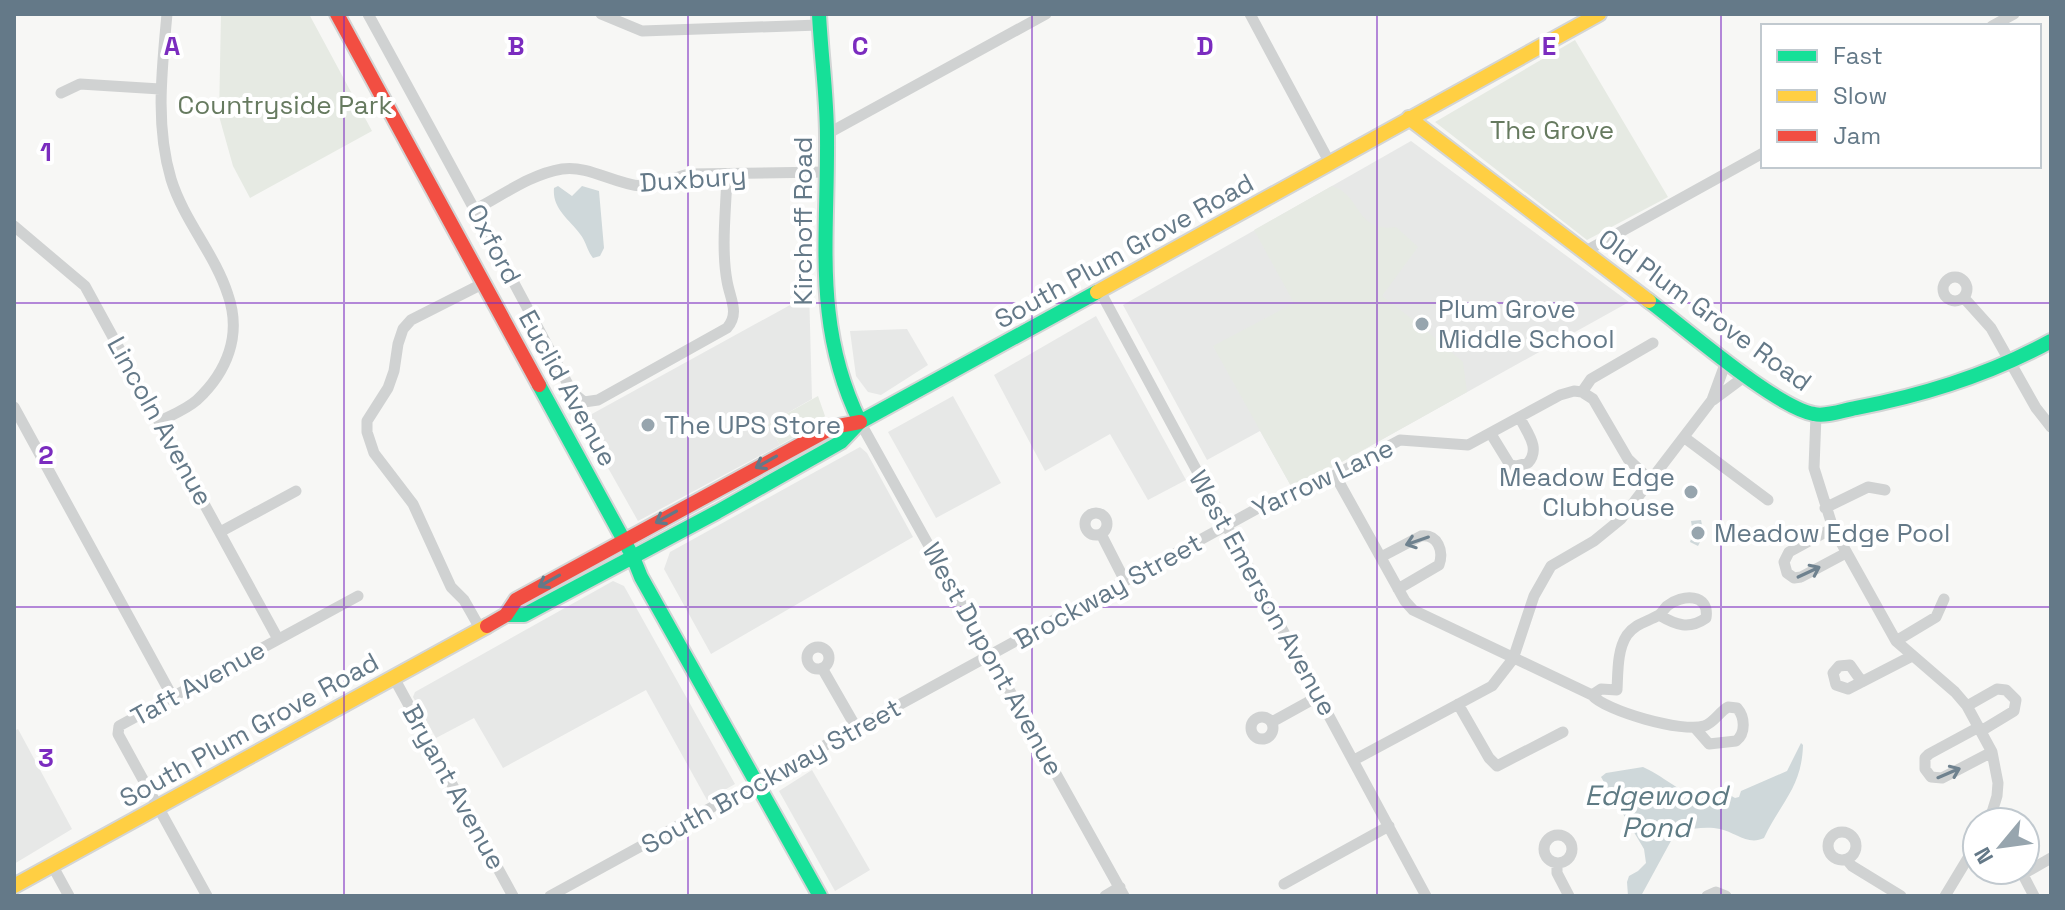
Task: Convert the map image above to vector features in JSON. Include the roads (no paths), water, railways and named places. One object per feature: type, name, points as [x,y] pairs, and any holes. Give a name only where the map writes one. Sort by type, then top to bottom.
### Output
[{"type":"main road","name":"Euclid Avenue","points":[[337,14],[633,557],[641,577],[820,896]]},
{"type":"main road","name":"South Plum Grove Road","points":[[506,615],[524,615],[633,557],[841,442],[860,422],[1331,165],[1409,118],[1599,14]]},
{"type":"main road","name":"Kirchoff Road","points":[[819,19],[827,134],[827,320],[833,360],[846,397],[860,422]]},
{"type":"main road","name":"Old Plum Grove Road","points":[[1409,118],[1727,359],[1791,405],[1816,415],[1931,393],[2010,363],[2051,341]]},
{"type":"main road","name":"South Plum Grove Road","points":[[14,886],[481,630],[506,615],[516,600],[623,540],[833,427],[860,422]]},
{"type":"street","points":[[160,421],[196,402],[223,372],[234,334],[229,295],[181,205],[171,178],[162,136],[160,89],[167,14]]},
{"type":"street","name":"Oxford","points":[[368,14],[578,399],[590,402],[727,328],[732,322],[735,315],[726,278],[727,175]]},
{"type":"street","points":[[601,14],[642,31],[819,19]]},
{"type":"street","points":[[827,134],[1046,14]]},
{"type":"street","points":[[1250,14],[1331,165]]},
{"type":"street","points":[[1996,24],[2014,14]]},
{"type":"street","points":[[61,93],[80,84],[160,89]]},
{"type":"street","points":[[1584,252],[1761,154]]},
{"type":"street","name":"Duxbury","points":[[476,209],[539,176],[565,168],[590,171],[638,186],[690,174],[826,172]]},
{"type":"street","name":"Lincoln Avenue","points":[[14,226],[85,286],[278,639]]},
{"type":"street","points":[[14,246],[24,234]]},
{"type":"street","points":[[481,630],[464,600],[451,587],[408,495],[374,453],[367,421],[388,388],[403,329],[411,320],[484,283]]},
{"type":"street","name":"West Emerson Avenue","points":[[1100,291],[1426,896]]},
{"type":"street","points":[[1964,298],[1991,328],[2036,408],[2051,427]]},
{"type":"street","points":[[1651,481],[1628,459],[1593,399],[1582,392],[1591,379],[1653,343]]},
{"type":"street","points":[[1354,760],[1492,686],[1513,659],[1534,596],[1551,566],[1605,533],[1621,519],[1712,400],[1727,359]]},
{"type":"street","points":[[1712,400],[1748,374]]},
{"type":"street","name":"Yarrow Lane","points":[[1225,526],[1262,506],[1298,494],[1400,440],[1462,446],[1491,434],[1560,395],[1582,392]]},
{"type":"street","points":[[14,407],[172,696]]},
{"type":"street","points":[[1816,415],[1814,468],[1833,528],[1896,641],[1946,682],[1967,706],[1992,752],[1998,783],[1994,806]]},
{"type":"street","points":[[1491,434],[1510,465],[1528,463],[1535,453],[1520,418]]},
{"type":"street","name":"West Dupont Avenue","points":[[860,422],[1122,892]]},
{"type":"street","points":[[1685,438],[1768,500]]},
{"type":"street","points":[[1335,475],[1398,589],[1413,610],[1635,718],[1695,728]]},
{"type":"street","points":[[1825,508],[1868,487],[1885,490]]},
{"type":"street","points":[[220,532],[296,491]]},
{"type":"street","name":"Brockway Street","points":[[991,656],[1225,526]]},
{"type":"street","points":[[1833,528],[1789,552],[1784,562],[1787,573],[1794,578],[1801,577],[1846,553]]},
{"type":"street","points":[[1101,534],[1125,581]]},
{"type":"street","points":[[1381,557],[1421,536],[1427,535],[1436,541],[1442,553],[1439,565],[1398,589]]},
{"type":"street","name":"Taft Avenue","points":[[158,807],[118,734],[119,726],[358,596]]},
{"type":"street","points":[[1896,641],[1936,617],[1944,599]]},
{"type":"street","points":[[1617,709],[1619,658],[1625,640],[1639,624],[1659,615]]},
{"type":"street","name":"South Brockway Street","points":[[550,896],[991,656]]},
{"type":"street","points":[[1862,682],[1912,656]]},
{"type":"street","points":[[822,668],[857,729]]},
{"type":"street","name":"Bryant Avenue","points":[[394,678],[513,896]]},
{"type":"street","points":[[1592,695],[1601,689],[1617,690]]},
{"type":"street","points":[[1967,706],[1997,689],[2006,690],[2016,700],[2014,711],[1929,754],[1925,758],[1925,769],[1931,777],[1942,778],[1992,752]]},
{"type":"street","points":[[1272,722],[1319,696]]},
{"type":"street","points":[[1458,704],[1489,758],[1497,766],[1563,732]]},
{"type":"street","points":[[158,807],[207,896]]},
{"type":"street","points":[[1284,884],[1389,826]]},
{"type":"street","points":[[1847,860],[1901,896]]},
{"type":"street","points":[[1557,864],[1557,873],[1569,896]]},
{"type":"street","points":[[52,865],[69,896]]},
{"type":"street","points":[[1945,896],[1961,870]]},
{"type":"street","points":[[1105,896],[1122,892]]},
{"type":"street","points":[[1707,896],[1716,892],[1726,896]]},
{"type":"water","points":[[558,186],[572,196],[582,186],[599,191],[604,248],[600,256],[593,258],[582,237],[558,208],[554,188]]},
{"type":"water","name":"Meadow Edge Pool","points":[[1701,520],[1704,534],[1698,546],[1690,542],[1693,533],[1691,521]]},
{"type":"water","name":"Edgewood Pond","points":[[1801,743],[1802,760],[1795,783],[1764,838],[1747,839],[1715,828],[1680,830],[1641,896],[1628,896],[1629,876],[1646,863],[1644,849],[1601,777],[1606,773],[1643,767],[1693,795],[1704,798],[1728,794],[1735,798],[1741,791],[1787,771]]},
{"type":"place","name":"Plum Grove Middle School","points":[[1422,324]]},
{"type":"place","name":"The UPS Store","points":[[648,425]]},
{"type":"place","name":"Meadow Edge Clubhouse","points":[[1691,492]]},
{"type":"place","name":"Meadow Edge Pool","points":[[1698,533]]},
{"type":"park label","name":"Countryside Park","points":[[285,105]]},
{"type":"park label","name":"The Grove","points":[[1552,130]]}]
